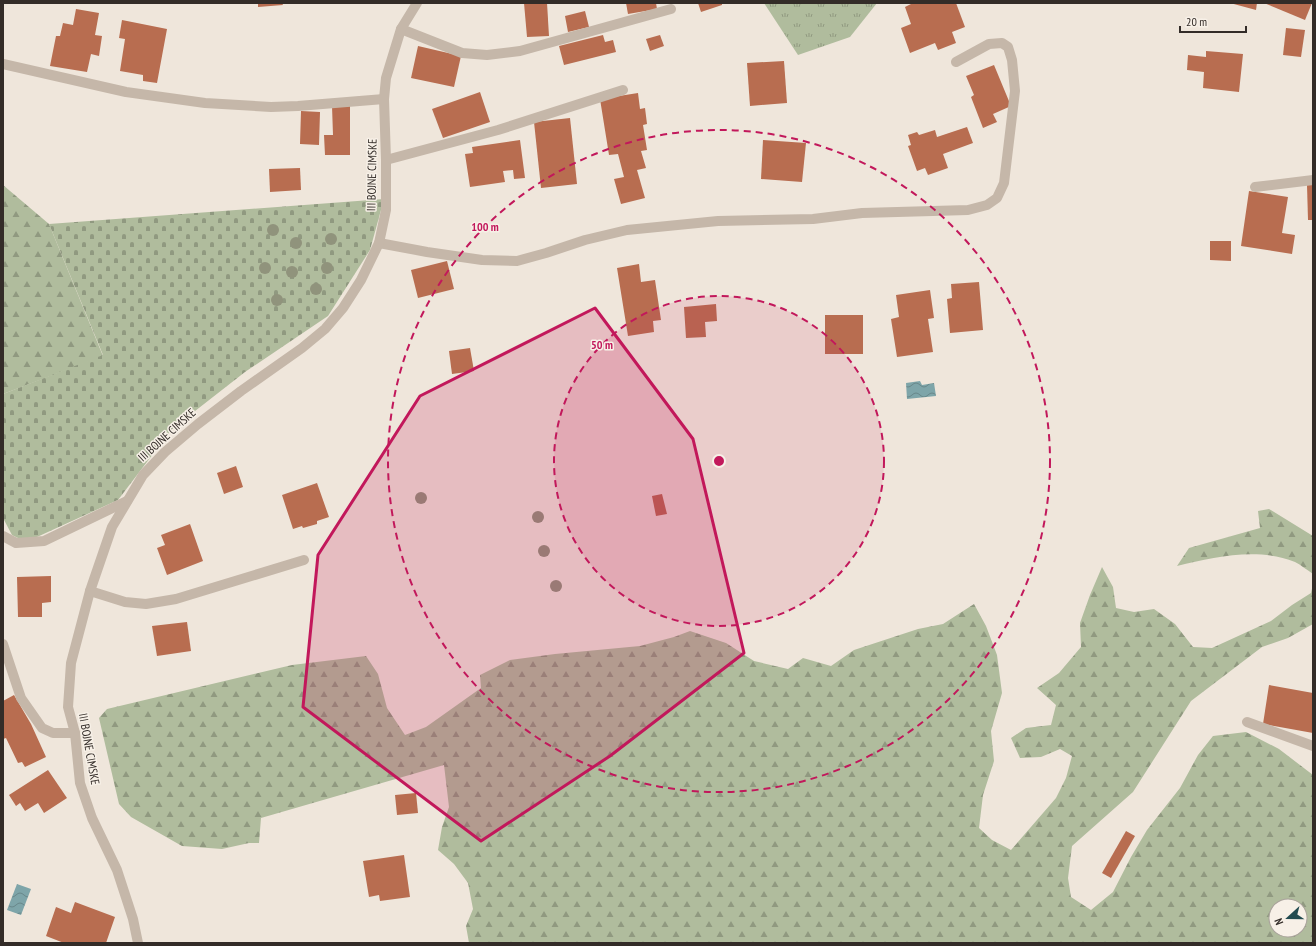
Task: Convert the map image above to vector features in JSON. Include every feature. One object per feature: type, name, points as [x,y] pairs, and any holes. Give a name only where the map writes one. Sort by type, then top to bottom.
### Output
[{"type":"street","name":"III BOJNE CIMSKE","points":[[138,943],[133,919],[117,870],[92,818],[80,783],[74,733],[68,707],[71,663],[90,591],[112,526],[143,475],[165,452],[241,391],[302,348],[325,329],[343,308],[361,280],[378,243],[386,210],[384,99],[386,78],[401,29],[417,3]]},
{"type":"street","points":[[401,29],[462,53],[487,55],[520,51],[671,9]]},
{"type":"street","points":[[378,243],[482,260],[517,261],[585,240],[627,230],[718,221],[813,219],[862,213],[968,210],[987,205],[997,198],[1004,183],[1015,91],[1012,60],[1008,47],[1002,43],[994,43],[989,44],[956,62]]},
{"type":"street","points":[[3,64],[126,92],[205,103],[271,107],[384,99]]},
{"type":"street","points":[[386,160],[498,130],[624,90]]},
{"type":"street","points":[[1255,187],[1313,180]]},
{"type":"street","points":[[3,536],[16,543],[44,541],[127,501]]},
{"type":"street","points":[[90,591],[125,602],[146,604],[176,598],[304,560]]},
{"type":"street","points":[[3,644],[21,698],[42,728],[53,733],[74,733]]},
{"type":"street","points":[[1247,722],[1313,746]]},
{"type":"highlighted area","points":[[595,308],[693,439],[744,653],[610,756],[481,841],[303,707],[318,555],[420,396]]},
{"type":"green space","points":[[764,3],[877,3],[850,37],[798,55]]},
{"type":"green space","points":[[3,185],[49,224],[103,356],[3,394]]},
{"type":"green space","points":[[384,199],[370,250],[328,316],[245,372],[172,429],[118,500],[26,542],[12,535],[3,518],[3,394],[103,355],[49,224]]},
{"type":"green space","points":[[1269,509],[1313,536],[1313,574],[1295,562],[1281,557],[1251,554],[1206,559],[1177,566],[1189,548],[1260,528],[1258,511]]},
{"type":"green space","points":[[1102,567],[1113,587],[1116,608],[1134,612],[1154,609],[1175,624],[1193,647],[1212,648],[1271,621],[1311,593],[1313,584],[1313,624],[1288,638],[1262,647],[1191,701],[1133,792],[1072,846],[1068,878],[1071,897],[1091,910],[1113,892],[1147,830],[1180,788],[1198,755],[1213,736],[1246,732],[1279,749],[1313,775],[1313,943],[469,943],[466,926],[473,909],[468,883],[454,864],[438,850],[442,827],[449,807],[444,765],[261,818],[259,843],[249,843],[222,849],[182,846],[131,817],[119,804],[99,718],[107,709],[292,665],[366,656],[378,674],[387,708],[405,735],[426,727],[481,688],[480,675],[510,660],[640,646],[690,631],[726,643],[754,661],[788,669],[803,658],[831,666],[854,650],[918,629],[943,624],[974,604],[986,626],[997,655],[1002,693],[991,731],[994,761],[983,795],[979,828],[992,840],[1011,850],[1056,798],[1066,778],[1072,756],[1060,749],[1041,757],[1020,758],[1011,738],[1026,728],[1051,725],[1056,705],[1037,688],[1059,673],[1081,647],[1080,623]]},
{"type":"water","points":[[920,381],[922,385],[934,383],[936,396],[907,399],[906,383]]},
{"type":"water","points":[[17,884],[31,889],[21,915],[7,910]]},
{"type":"building","points":[[258,3],[282,3],[283,5],[258,7]]},
{"type":"building","points":[[524,3],[547,3],[549,36],[527,37]]},
{"type":"building","points":[[626,3],[656,3],[657,9],[628,14]]},
{"type":"building","points":[[698,3],[722,3],[722,5],[701,12]]},
{"type":"building","points":[[913,3],[956,3],[965,27],[952,32],[956,43],[938,50],[935,43],[910,53],[901,28],[911,24],[905,7]]},
{"type":"building","points":[[1230,3],[1257,3],[1256,10]]},
{"type":"building","points":[[1264,3],[1312,3],[1305,20]]},
{"type":"building","points":[[76,9],[99,13],[95,35],[102,36],[99,56],[91,54],[87,72],[50,66],[56,36],[60,36],[63,23],[73,25]]},
{"type":"building","points":[[585,11],[589,27],[568,32],[565,16]]},
{"type":"building","points":[[122,20],[167,29],[157,83],[143,81],[143,75],[120,71],[125,39],[119,38]]},
{"type":"building","points":[[1286,28],[1305,30],[1301,57],[1283,55]]},
{"type":"building","points":[[603,35],[605,42],[613,40],[616,52],[564,65],[559,46]]},
{"type":"building","points":[[660,35],[664,46],[650,51],[646,39]]},
{"type":"building","points":[[418,46],[461,56],[454,87],[411,78]]},
{"type":"building","points":[[1206,51],[1243,54],[1239,92],[1203,88],[1204,72],[1187,70],[1188,55],[1206,57]]},
{"type":"building","points":[[784,61],[787,103],[750,106],[747,63]]},
{"type":"building","points":[[994,65],[1011,106],[993,114],[997,122],[983,128],[971,97],[974,95],[966,76]]},
{"type":"building","points":[[480,92],[490,122],[443,138],[432,109]]},
{"type":"building","points":[[638,93],[640,109],[645,108],[647,124],[643,125],[647,150],[641,151],[646,168],[637,170],[645,198],[621,204],[614,179],[624,177],[618,154],[609,155],[600,99]]},
{"type":"building","points":[[332,106],[350,106],[350,155],[325,155],[324,135],[333,135]]},
{"type":"building","points":[[301,111],[320,112],[319,145],[300,144]]},
{"type":"building","points":[[570,118],[577,184],[541,188],[534,122]]},
{"type":"building","points":[[967,127],[973,143],[943,154],[948,168],[928,175],[925,168],[917,171],[908,146],[911,145],[908,135],[917,132],[919,135],[935,130],[937,137]]},
{"type":"building","points":[[520,140],[525,178],[514,179],[513,170],[503,171],[505,182],[470,187],[465,154],[473,153],[472,147]]},
{"type":"building","points":[[763,140],[806,143],[802,182],[761,179]]},
{"type":"building","points":[[300,168],[301,190],[270,192],[269,169]]},
{"type":"building","points":[[1307,185],[1313,185],[1313,220],[1308,220]]},
{"type":"building","points":[[1249,191],[1288,197],[1282,233],[1295,235],[1292,254],[1241,246]]},
{"type":"building","points":[[1210,241],[1231,241],[1231,261],[1210,260]]},
{"type":"building","points":[[447,261],[454,289],[418,298],[411,270]]},
{"type":"building","points":[[639,264],[641,282],[655,280],[661,320],[653,321],[654,332],[628,336],[617,268]]},
{"type":"building","points":[[979,282],[983,330],[950,333],[947,299],[952,298],[951,284]]},
{"type":"building","points":[[930,290],[934,318],[928,319],[933,352],[897,357],[891,319],[899,317],[896,295]]},
{"type":"building","points":[[716,304],[717,321],[705,322],[706,337],[686,338],[684,307]]},
{"type":"building","points":[[825,315],[863,315],[863,354],[825,354]]},
{"type":"building","points":[[470,348],[474,371],[452,374],[449,351]]},
{"type":"building","points":[[236,466],[243,487],[224,494],[217,473]]},
{"type":"building","points":[[317,483],[329,517],[317,521],[317,524],[293,529],[282,495]]},
{"type":"building","points":[[662,494],[667,514],[656,516],[652,496]]},
{"type":"building","points":[[190,524],[203,561],[167,575],[157,548],[165,545],[161,535]]},
{"type":"building","points":[[51,576],[51,602],[42,603],[42,617],[18,617],[17,577]]},
{"type":"building","points":[[187,622],[191,651],[157,656],[152,626]]},
{"type":"building","points":[[1269,685],[1313,693],[1313,733],[1263,724]]},
{"type":"building","points":[[14,695],[31,724],[46,757],[25,767],[22,762],[18,763],[6,738],[3,739],[3,701]]},
{"type":"building","points":[[48,770],[67,798],[44,813],[38,803],[25,811],[20,803],[16,806],[9,795]]},
{"type":"building","points":[[416,793],[418,813],[397,815],[395,795]]},
{"type":"building","points":[[1126,831],[1135,836],[1111,878],[1102,873]]},
{"type":"building","points":[[404,855],[410,897],[380,901],[379,895],[369,897],[363,861]]},
{"type":"building","points":[[75,902],[115,917],[106,943],[64,943],[46,936],[56,907],[71,913]]}]
